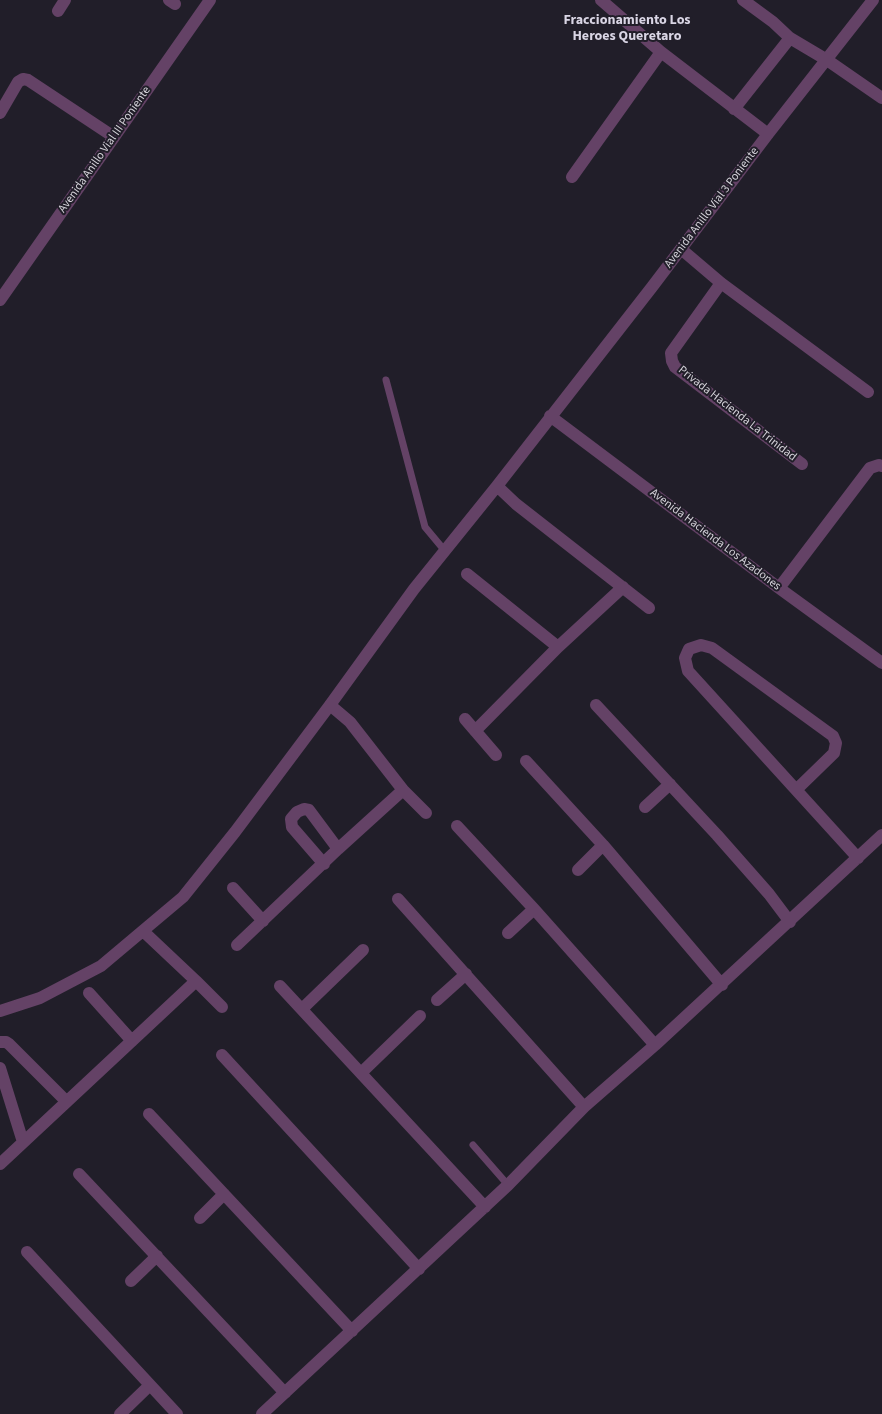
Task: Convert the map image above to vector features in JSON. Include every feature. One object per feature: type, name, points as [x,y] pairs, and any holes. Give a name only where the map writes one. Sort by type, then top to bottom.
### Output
[{"type":"street","points":[[58,11],[65,0]]},
{"type":"street","name":"Avenida Anillo Vial III Poniente","points":[[0,300],[210,0]]},
{"type":"street","points":[[601,0],[661,52],[768,134]]},
{"type":"street","points":[[743,0],[773,22],[790,38],[827,60],[882,98]]},
{"type":"street","name":"Avenida Anillo Vial 3 Poniente","points":[[0,1011],[40,998],[101,966],[183,897],[235,832],[414,590],[497,486],[873,0]]},
{"type":"street","points":[[734,109],[790,38]]},
{"type":"street","points":[[572,177],[661,52]]},
{"type":"street","points":[[0,113],[18,82],[23,79],[28,80],[114,137]]},
{"type":"street","points":[[681,249],[721,283],[868,392]]},
{"type":"street","name":"Privada Hacienda La Trinidad","points":[[721,283],[671,353],[672,361],[675,367],[802,464]]},
{"type":"street","name":"Avenida Hacienda Los Azadones","points":[[550,416],[779,588],[882,663]]},
{"type":"street","points":[[779,588],[870,468],[880,465],[882,466]]},
{"type":"street","points":[[497,486],[516,504],[649,608]]},
{"type":"street","points":[[467,574],[558,647]]},
{"type":"street","points":[[475,731],[558,647],[623,587]]},
{"type":"street","points":[[797,790],[834,752],[836,743],[833,736],[712,648],[701,645],[689,649],[685,658],[688,671],[858,858]]},
{"type":"street","points":[[330,705],[350,722],[403,790],[426,813]]},
{"type":"street","points":[[596,706],[717,835],[748,870],[790,922]]},
{"type":"street","points":[[464,720],[496,755]]},
{"type":"street","points":[[526,761],[603,845],[722,985]]},
{"type":"street","points":[[645,807],[670,784]]},
{"type":"street","points":[[237,945],[324,864],[338,848],[403,790]]},
{"type":"street","points":[[324,864],[292,827],[291,819],[297,812],[304,809],[309,810],[338,848]]},
{"type":"street","points":[[457,826],[534,909],[656,1046]]},
{"type":"street","points":[[262,1414],[485,1207],[584,1107],[656,1046],[882,835]]},
{"type":"street","points":[[578,870],[603,845]]},
{"type":"street","points":[[233,888],[263,921]]},
{"type":"street","points":[[398,899],[584,1107]]},
{"type":"street","points":[[508,933],[534,909]]},
{"type":"street","points":[[143,931],[222,1007]]},
{"type":"street","points":[[302,1009],[363,950]]},
{"type":"street","points":[[437,1000],[466,974]]},
{"type":"street","points":[[0,1164],[196,981]]},
{"type":"street","points":[[280,986],[485,1207]]},
{"type":"street","points":[[89,994],[132,1042]]},
{"type":"street","points":[[361,1073],[420,1016]]},
{"type":"street","points":[[0,1042],[6,1042],[9,1044],[66,1101]]},
{"type":"street","points":[[222,1055],[419,1268]]},
{"type":"street","points":[[0,1068],[23,1142]]},
{"type":"street","points":[[149,1114],[352,1331]]},
{"type":"street","points":[[80,1174],[285,1393]]},
{"type":"street","points":[[200,1218],[224,1194]]},
{"type":"street","points":[[27,1252],[177,1414]]},
{"type":"street","points":[[131,1281],[157,1256]]},
{"type":"street","points":[[120,1414],[150,1385]]},
{"type":"lane","points":[[386,380],[425,526],[445,551]]},
{"type":"lane","points":[[473,1145],[508,1185]]},
{"type":"district","name":"Fraccionamiento Los Heroes Queretaro","points":[[627,30]]}]
